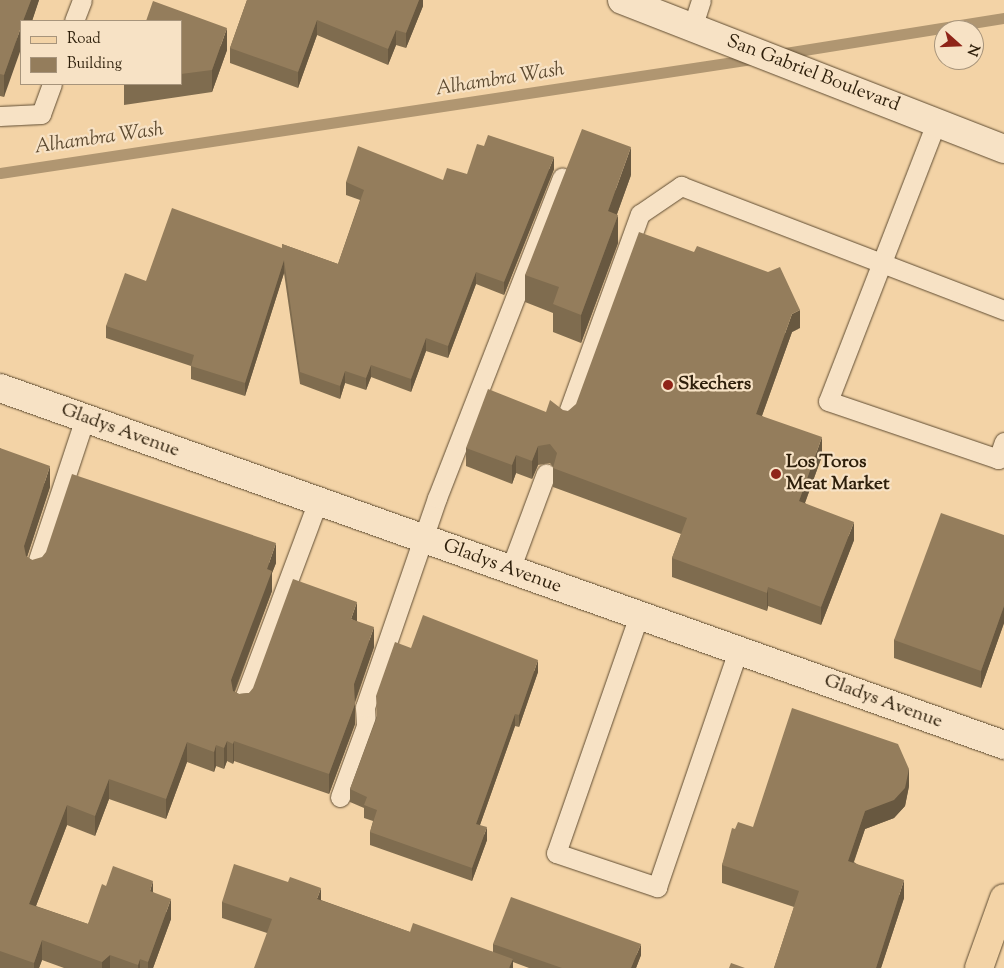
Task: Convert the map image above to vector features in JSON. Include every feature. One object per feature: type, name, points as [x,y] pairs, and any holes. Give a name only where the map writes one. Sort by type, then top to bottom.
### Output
[{"type":"main road","points":[[979,968],[1004,898]]},
{"type":"street","name":"San Gabriel Boulevard","points":[[622,0],[1004,149]]},
{"type":"street","name":"Gladys Avenue","points":[[0,388],[1004,745]]},
{"type":"lane","points":[[74,20],[82,0]]},
{"type":"lane","points":[[685,25],[701,0]]},
{"type":"lane","points":[[0,116],[41,114],[52,85]]},
{"type":"lane","points":[[936,123],[828,401],[1002,454]]},
{"type":"lane","points":[[340,797],[366,726],[365,707],[437,498],[562,177]]},
{"type":"lane","points":[[566,418],[640,214],[681,186],[1004,310]]},
{"type":"lane","points":[[35,569],[85,418]]},
{"type":"lane","points":[[510,570],[546,473]]},
{"type":"lane","points":[[242,704],[318,502]]},
{"type":"lane","points":[[639,615],[556,853],[656,886],[738,650]]},
{"type":"building","points":[[0,0],[31,0],[23,20],[20,20],[20,30],[4,75],[0,74]]},
{"type":"building","points":[[247,0],[419,0],[406,33],[396,30],[388,49],[317,20],[298,72],[230,48]]},
{"type":"building","points":[[153,1],[227,28],[212,70],[182,74],[182,20],[146,20]]},
{"type":"building","points":[[582,129],[631,147],[608,211],[618,215],[581,315],[553,304],[559,287],[525,275]]},
{"type":"building","points":[[488,135],[554,157],[504,282],[476,272],[448,346],[426,338],[411,379],[371,365],[366,378],[345,371],[340,386],[300,372],[284,260],[245,383],[191,366],[194,355],[106,326],[125,273],[146,281],[172,208],[282,248],[282,244],[338,264],[364,190],[346,182],[358,146],[443,180],[447,168],[467,174],[477,144],[484,146]]},
{"type":"building","points":[[639,232],[694,252],[697,246],[768,272],[780,267],[800,310],[792,314],[756,414],[822,437],[799,501],[854,522],[821,607],[768,587],[767,593],[672,558],[687,518],[553,468],[557,453],[550,444],[538,446],[532,461],[516,455],[512,465],[466,448],[488,389],[546,412],[550,400],[563,410],[568,411],[576,404]]},
{"type":"building","points":[[0,448],[50,466],[24,546],[26,556],[32,560],[42,557],[46,552],[72,474],[276,543],[267,569],[272,571],[231,680],[233,691],[239,694],[249,693],[253,688],[293,579],[357,602],[351,619],[374,627],[354,684],[355,704],[329,774],[234,741],[233,744],[227,741],[224,748],[216,745],[214,752],[187,742],[166,799],[109,779],[95,816],[67,805],[29,904],[88,924],[102,884],[106,886],[113,866],[153,881],[150,891],[171,899],[148,962],[140,959],[138,965],[110,955],[102,962],[42,940],[34,963],[0,951]]},
{"type":"building","points":[[941,513],[1004,535],[1004,606],[981,671],[894,640]]},
{"type":"building","points":[[423,615],[538,660],[519,715],[515,714],[476,824],[487,827],[472,868],[370,832],[377,810],[364,805],[367,797],[350,789],[377,717],[376,696],[395,642],[411,648]]},
{"type":"building","points":[[792,708],[898,744],[909,769],[905,788],[894,800],[865,811],[848,861],[904,880],[876,968],[774,968],[799,891],[722,865],[732,828],[735,829],[738,822],[753,827]]},
{"type":"building","points":[[234,864],[288,882],[290,877],[321,888],[317,899],[410,932],[413,923],[513,959],[509,968],[254,968],[272,919],[222,902]]},
{"type":"building","points":[[511,897],[641,944],[631,968],[562,968],[493,944]]},
{"type":"building","points":[[731,963],[745,968],[729,968]]},
{"type":"waterway","name":"Alhambra Wash","points":[[779,54],[1004,18]]},
{"type":"waterway","name":"Alhambra Wash","points":[[0,173],[753,59]]},
{"type":"place","name":"Skechers","points":[[668,385]]},
{"type":"place","name":"Los Toros Meat Market","points":[[776,474]]}]
